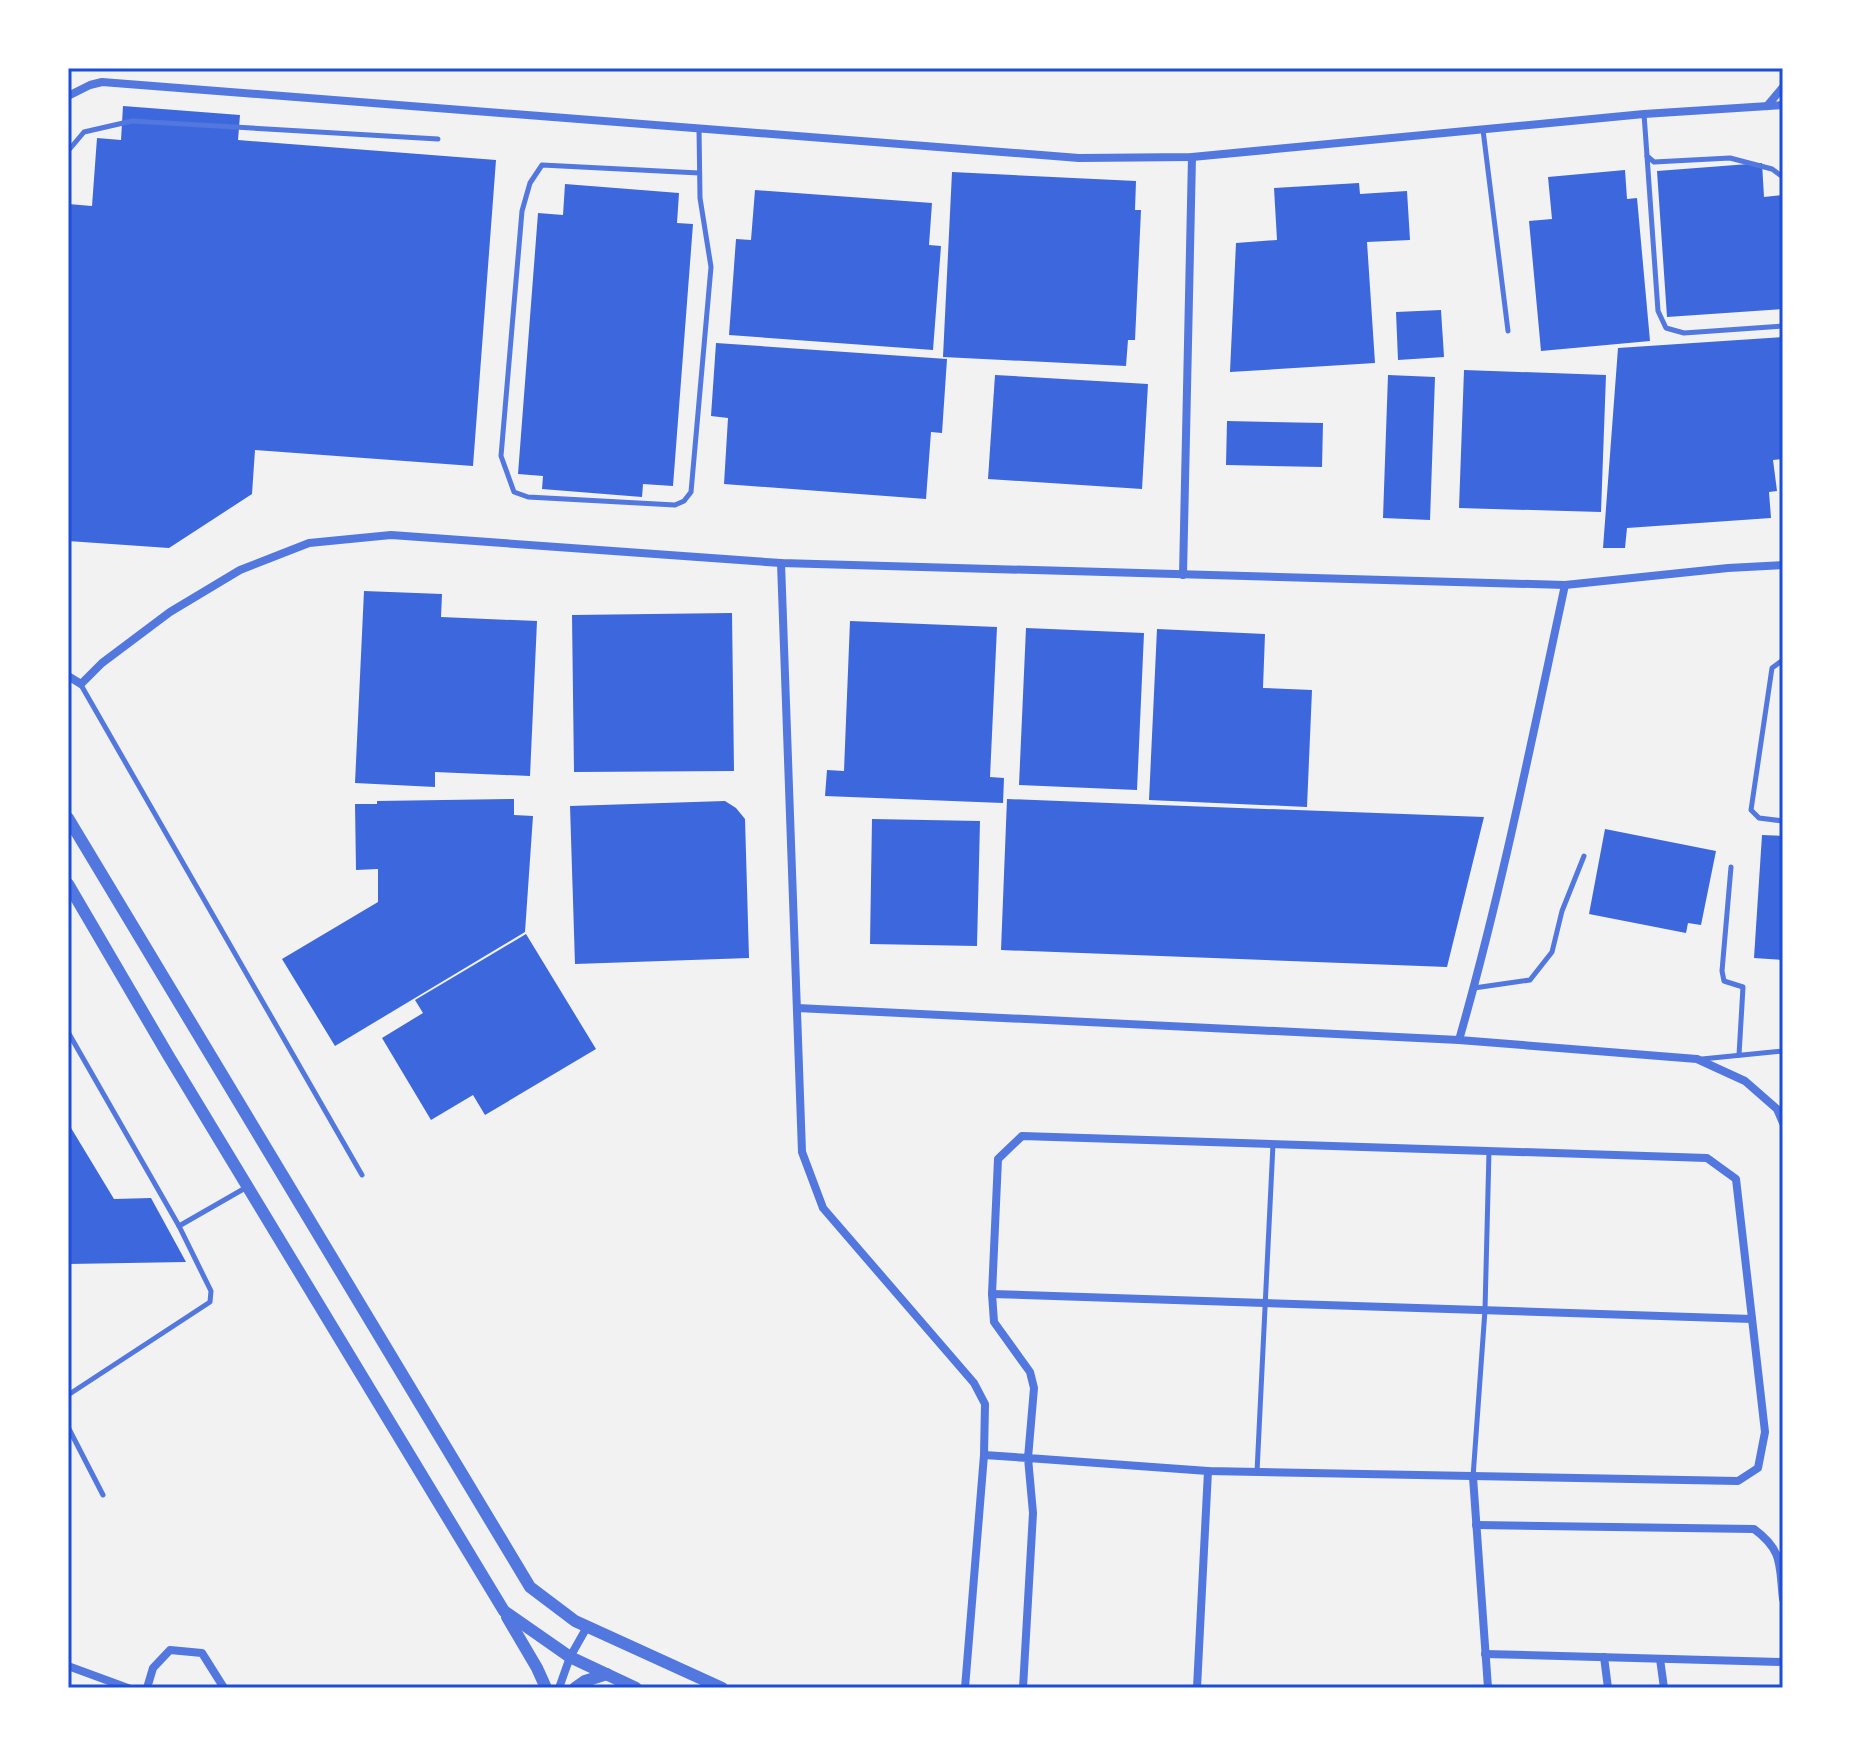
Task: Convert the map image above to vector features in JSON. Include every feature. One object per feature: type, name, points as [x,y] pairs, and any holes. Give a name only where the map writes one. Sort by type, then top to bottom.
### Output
[{"type":"street","points":[[68,96],[102,82],[1079,158],[1192,157],[1644,114],[1783,105]]},
{"type":"street","points":[[1767,106],[1783,87]]},
{"type":"street","points":[[1183,575],[1192,157]]},
{"type":"street","points":[[68,676],[81,684],[102,663],[170,612],[240,570],[309,543],[391,535],[781,563],[1565,585],[1783,565]]},
{"type":"street","points":[[781,563],[802,1152],[823,1208],[974,1383],[985,1404],[984,1455],[965,1688]]},
{"type":"street","points":[[1459,1040],[1505,864],[1565,585]]},
{"type":"street","points":[[68,818],[530,1587],[575,1621],[722,1688]]},
{"type":"street","points":[[68,884],[504,1611],[546,1688]]},
{"type":"street","points":[[797,1008],[1459,1040],[1697,1059],[1745,1081],[1777,1109],[1783,1123]]},
{"type":"street","points":[[984,1455],[1028,1458],[1208,1471],[1738,1481],[1758,1468],[1765,1432],[1736,1179],[1707,1158],[1022,1136],[998,1159],[992,1294],[994,1322],[1030,1372],[1034,1388],[1028,1458],[1033,1513],[1023,1688]]},
{"type":"street","points":[[992,1294],[1752,1319]]},
{"type":"street","points":[[1197,1688],[1208,1471]]},
{"type":"street","points":[[1473,1477],[1488,1688]]},
{"type":"street","points":[[1476,1525],[1754,1529],[1778,1553],[1783,1599]]},
{"type":"street","points":[[504,1611],[570,1657],[636,1688]]},
{"type":"street","points":[[559,1688],[570,1657],[587,1627]]},
{"type":"street","points":[[147,1688],[153,1668],[170,1650],[202,1653],[224,1688]]},
{"type":"street","points":[[1485,1654],[1783,1662]]},
{"type":"street","points":[[1604,1657],[1608,1688]]},
{"type":"street","points":[[1660,1659],[1664,1688]]},
{"type":"street","points":[[68,1666],[128,1688]]},
{"type":"street","points":[[575,1688],[585,1681],[607,1674]]},
{"type":"lane","points":[[1644,114],[1658,311],[1666,328],[1684,333],[1783,326]]},
{"type":"lane","points":[[68,151],[84,132],[132,121],[438,139]]},
{"type":"lane","points":[[699,128],[700,198],[711,267],[691,492],[684,501],[675,505],[528,497],[514,492],[501,456],[522,211],[530,183],[542,165],[699,173]]},
{"type":"lane","points":[[1483,130],[1508,331]]},
{"type":"lane","points":[[1647,156],[1654,162],[1730,158],[1772,169],[1783,177]]},
{"type":"lane","points":[[1783,660],[1772,668],[1751,810],[1759,818],[1783,821]]},
{"type":"lane","points":[[81,684],[362,1175]]},
{"type":"lane","points":[[1474,988],[1530,980],[1552,952],[1562,911],[1584,856]]},
{"type":"lane","points":[[1731,867],[1722,971],[1724,981],[1743,987],[1739,1055]]},
{"type":"lane","points":[[68,1032],[179,1226],[211,1291],[210,1302],[68,1395]]},
{"type":"lane","points":[[1697,1059],[1783,1051]]},
{"type":"lane","points":[[1257,1472],[1273,1144]]},
{"type":"lane","points":[[1473,1477],[1485,1310],[1489,1151]]},
{"type":"lane","points":[[179,1226],[248,1187]]},
{"type":"lane","points":[[68,1427],[103,1495]]},
{"type":"building","points":[[123,106],[240,115],[238,140],[496,160],[473,466],[255,450],[252,494],[169,548],[68,541],[68,204],[92,206],[97,138],[121,140]]},
{"type":"building","points":[[1762,163],[1764,197],[1783,195],[1783,309],[1667,317],[1657,171]]},
{"type":"building","points":[[1625,170],[1627,199],[1637,198],[1650,341],[1541,351],[1529,221],[1552,219],[1548,177]]},
{"type":"building","points":[[952,172],[1136,181],[1135,210],[1141,210],[1135,340],[1128,340],[1126,366],[943,357]]},
{"type":"building","points":[[1359,183],[1360,194],[1407,191],[1410,240],[1367,242],[1375,363],[1230,372],[1236,243],[1277,240],[1274,188]]},
{"type":"building","points":[[565,184],[679,193],[677,223],[693,224],[673,486],[643,484],[642,497],[542,489],[543,476],[518,474],[538,213],[563,215]]},
{"type":"building","points":[[755,190],[932,203],[929,245],[941,246],[933,350],[729,335],[736,239],[751,240]]},
{"type":"building","points":[[1441,310],[1444,357],[1398,360],[1396,312]]},
{"type":"building","points":[[1783,337],[1783,459],[1773,460],[1777,491],[1769,492],[1771,518],[1627,528],[1625,548],[1603,548],[1618,348]]},
{"type":"building","points":[[716,343],[947,359],[942,433],[931,432],[926,499],[724,484],[728,418],[711,416]]},
{"type":"building","points":[[1464,370],[1606,375],[1601,512],[1459,508]]},
{"type":"building","points":[[995,375],[1148,384],[1142,489],[988,479]]},
{"type":"building","points":[[1388,375],[1435,377],[1430,520],[1383,518]]},
{"type":"building","points":[[1227,421],[1323,423],[1322,467],[1226,465]]},
{"type":"building","points":[[364,591],[442,594],[441,617],[537,621],[530,776],[435,772],[435,787],[355,783]]},
{"type":"building","points":[[732,613],[734,771],[574,772],[572,615]]},
{"type":"building","points":[[850,621],[997,627],[990,777],[1004,778],[1003,803],[825,796],[827,770],[844,771]]},
{"type":"building","points":[[1026,628],[1144,633],[1137,790],[1019,785]]},
{"type":"building","points":[[1157,629],[1265,634],[1263,688],[1312,690],[1307,807],[1149,800]]},
{"type":"building","points":[[514,799],[514,815],[533,816],[525,932],[335,1046],[282,959],[378,902],[378,869],[356,870],[355,804]]},
{"type":"building","points":[[1007,799],[1484,817],[1447,967],[1001,950]]},
{"type":"building","points":[[725,801],[745,819],[749,958],[575,964],[570,806]]},
{"type":"building","points":[[872,819],[980,821],[977,946],[870,944]]},
{"type":"building","points":[[1605,829],[1716,851],[1701,925],[1688,923],[1686,933],[1589,914]]},
{"type":"building","points":[[1762,835],[1783,836],[1783,960],[1754,958]]},
{"type":"building","points":[[526,934],[596,1049],[485,1115],[473,1095],[431,1120],[382,1038],[423,1013],[415,1000]]},
{"type":"building","points":[[68,1123],[114,1199],[151,1198],[186,1262],[68,1264]]}]
